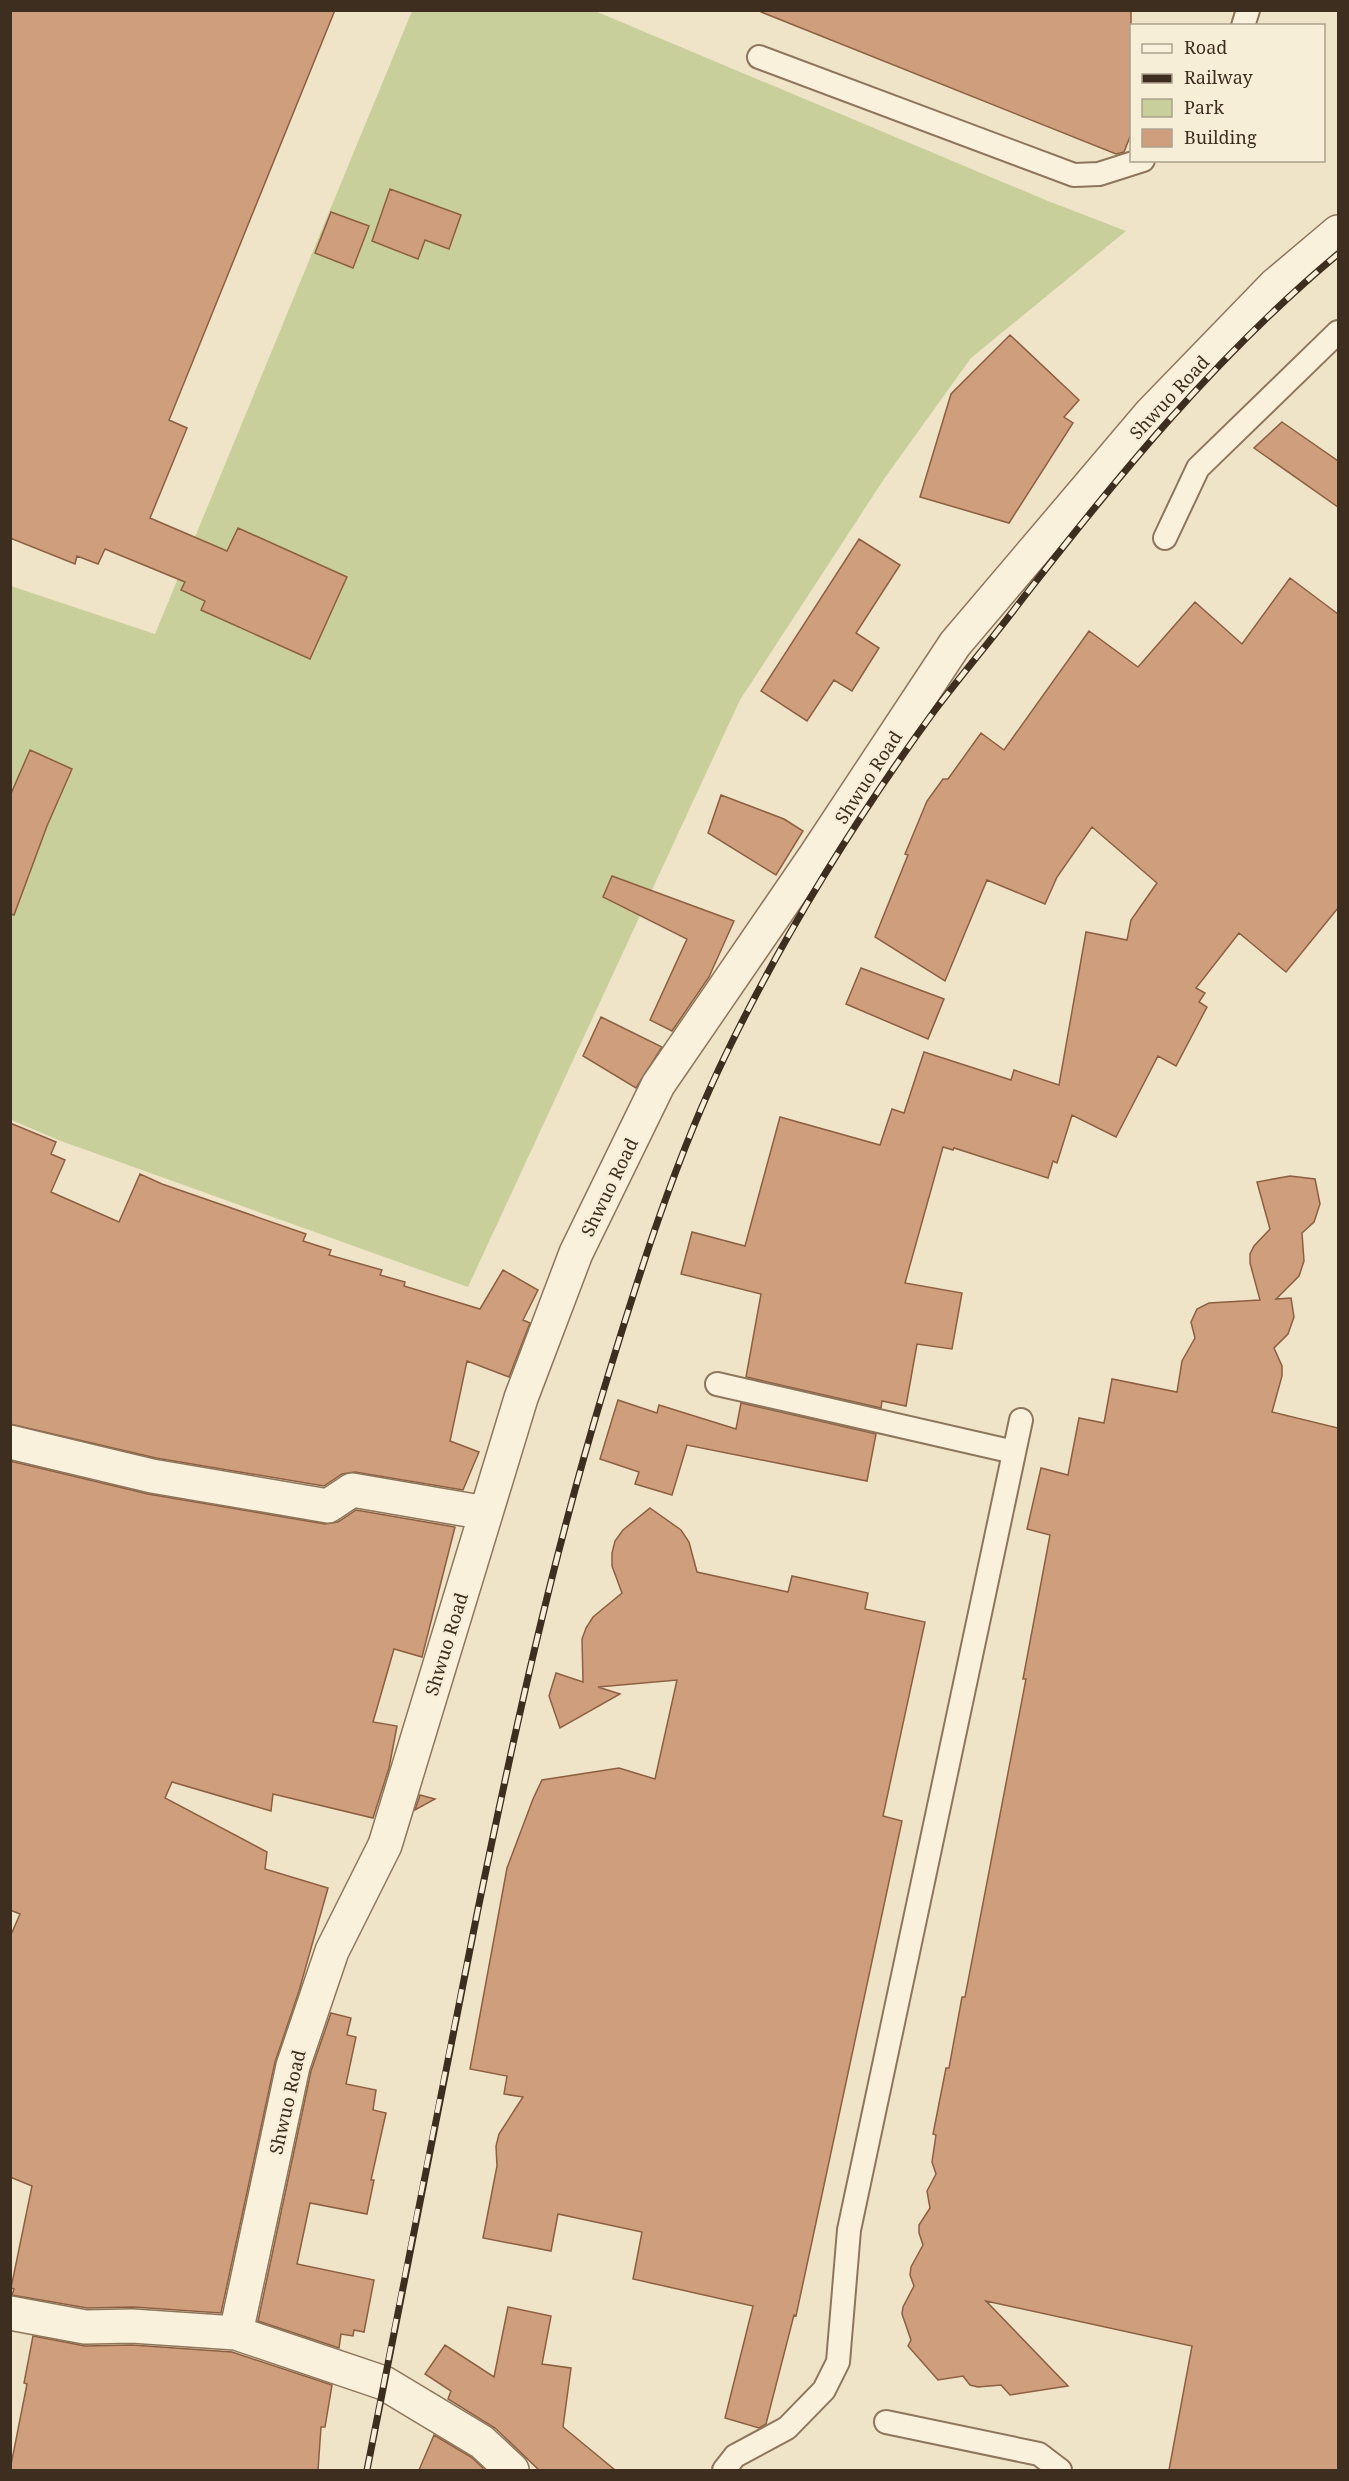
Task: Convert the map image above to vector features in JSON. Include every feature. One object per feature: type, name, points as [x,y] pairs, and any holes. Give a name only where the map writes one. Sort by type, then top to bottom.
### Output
[{"type":"street","name":"Shwuo Road","points":[[236,2333],[293,2066],[332,1951],[385,1845],[521,1398],[576,1253],[658,1085],[822,846],[955,644],[1151,413],[1275,285],[1338,232]]},
{"type":"street","points":[[10,1442],[152,1476],[328,1506],[352,1490],[486,1513]]},
{"type":"street","points":[[10,2313],[84,2327],[132,2326],[236,2333],[384,2383],[482,2442],[512,2470]]},
{"type":"lane","points":[[759,57],[1074,175],[1099,174],[1137,162]]},
{"type":"lane","points":[[1165,538],[1198,468],[1338,333]]},
{"type":"lane","points":[[717,1383],[1014,1452]]},
{"type":"lane","points":[[724,2470],[735,2456],[787,2428],[824,2390],[838,2362],[849,2230],[1021,1420]]},
{"type":"lane","points":[[886,2422],[1039,2454],[1060,2470]]},
{"type":"green space","points":[[412,11],[595,11],[1048,201],[1126,231],[971,358],[884,479],[740,700],[468,1287],[61,1141],[11,1120],[11,586],[155,634]]},
{"type":"building","points":[[10,10],[335,10],[169,420],[187,428],[150,518],[227,551],[238,528],[347,577],[310,659],[201,610],[205,601],[181,590],[185,582],[105,549],[98,564],[77,556],[75,564],[10,538]]},
{"type":"building","points":[[761,10],[1131,10],[1130,137],[1124,152],[1116,154],[761,12]]},
{"type":"building","points":[[390,189],[461,215],[449,249],[425,240],[418,259],[372,241]]},
{"type":"building","points":[[331,212],[369,226],[353,268],[315,253]]},
{"type":"building","points":[[1010,335],[1079,400],[1064,417],[1073,423],[1009,523],[920,497],[951,394]]},
{"type":"building","points":[[1282,422],[1338,461],[1338,507],[1254,448]]},
{"type":"building","points":[[859,539],[900,565],[856,633],[879,648],[852,691],[834,680],[807,721],[761,691]]},
{"type":"building","points":[[1290,578],[1338,614],[1338,908],[1286,972],[1239,933],[1196,988],[1205,993],[1199,1002],[1207,1007],[1176,1066],[1158,1056],[1116,1137],[1072,1115],[1057,1163],[1053,1161],[1048,1178],[954,1148],[953,1150],[943,1147],[905,1283],[962,1293],[952,1349],[917,1344],[906,1406],[882,1401],[881,1408],[746,1377],[761,1294],[681,1274],[692,1232],[745,1246],[780,1117],[880,1145],[892,1109],[904,1113],[924,1052],[1011,1080],[1014,1070],[1059,1085],[1086,932],[1127,940],[1131,920],[1157,883],[1092,827],[1057,877],[1045,904],[987,880],[945,981],[875,937],[927,801],[943,779],[948,779],[981,733],[1004,750],[1089,631],[1138,667],[1195,602],[1242,644]]},
{"type":"building","points":[[30,750],[72,769],[47,826],[14,915],[10,914],[10,796]]},
{"type":"building","points":[[721,795],[784,819],[803,831],[776,875],[708,833]]},
{"type":"building","points":[[612,876],[734,921],[709,977],[672,1031],[650,1020],[687,939],[603,897]]},
{"type":"building","points":[[861,968],[944,999],[928,1039],[846,1004]]},
{"type":"building","points":[[601,1017],[662,1047],[636,1088],[583,1056]]},
{"type":"building","points":[[10,1123],[56,1142],[51,1154],[65,1160],[51,1192],[119,1222],[140,1174],[162,1184],[306,1234],[303,1241],[331,1250],[329,1255],[382,1270],[380,1275],[405,1282],[404,1286],[480,1309],[503,1270],[538,1290],[523,1320],[530,1323],[509,1377],[467,1361],[450,1441],[479,1452],[463,1490],[355,1472],[342,1474],[324,1486],[156,1458],[10,1424]]},
{"type":"building","points":[[1290,1176],[1315,1179],[1320,1204],[1314,1222],[1302,1233],[1304,1261],[1299,1276],[1276,1299],[1291,1298],[1294,1317],[1288,1334],[1274,1348],[1282,1366],[1282,1376],[1272,1412],[1338,1428],[1338,2470],[1169,2470],[1192,2346],[986,2301],[1068,2386],[1010,2395],[1001,2385],[978,2387],[970,2385],[963,2376],[938,2380],[908,2346],[911,2340],[902,2314],[903,2307],[914,2286],[910,2275],[911,2267],[923,2245],[919,2225],[930,2208],[927,2191],[936,2174],[932,2162],[936,2135],[933,2134],[946,2068],[949,2068],[962,1997],[965,1997],[1026,1679],[1023,1679],[1050,1535],[1027,1529],[1041,1468],[1068,1475],[1079,1418],[1104,1423],[1112,1379],[1177,1392],[1182,1361],[1195,1338],[1191,1322],[1197,1309],[1209,1303],[1260,1300],[1250,1263],[1250,1254],[1254,1246],[1270,1229],[1257,1182]]},
{"type":"building","points":[[618,1400],[657,1413],[659,1405],[736,1429],[741,1403],[876,1434],[867,1481],[687,1445],[672,1495],[635,1484],[639,1472],[600,1459]]},
{"type":"building","points":[[10,1461],[148,1494],[325,1524],[338,1522],[356,1510],[455,1527],[422,1657],[394,1649],[373,1722],[397,1726],[389,1768],[373,1818],[273,1794],[271,1811],[172,1782],[165,1798],[267,1852],[265,1869],[328,1888],[299,1991],[275,2062],[221,2313],[133,2307],[87,2308],[12,2295],[14,2289],[11,2288],[32,2186],[10,2177],[10,1937],[20,1914],[10,1910]]},
{"type":"building","points":[[650,1508],[681,1530],[689,1542],[697,1572],[788,1592],[792,1576],[868,1593],[865,1609],[925,1622],[883,1816],[902,1821],[796,2316],[794,2315],[766,2424],[759,2428],[725,2418],[753,2306],[633,2279],[642,2232],[558,2214],[551,2251],[483,2238],[497,2166],[496,2146],[499,2134],[523,2097],[504,2094],[507,2076],[470,2069],[507,1868],[542,1780],[619,1768],[655,1779],[677,1680],[598,1687],[620,1694],[560,1728],[549,1696],[556,1673],[583,1682],[582,1639],[586,1628],[593,1617],[622,1593],[612,1566],[615,1541],[623,1530]]},
{"type":"building","points":[[420,1795],[435,1799],[415,1810]]},
{"type":"building","points":[[331,2013],[351,2018],[347,2035],[356,2037],[346,2084],[376,2090],[373,2110],[386,2113],[371,2180],[374,2180],[367,2214],[310,2203],[297,2264],[374,2280],[364,2332],[354,2330],[353,2336],[341,2334],[339,2348],[258,2321],[311,2071]]},
{"type":"building","points":[[508,2307],[551,2316],[542,2364],[571,2368],[563,2427],[615,2470],[539,2470],[495,2428],[448,2399],[451,2391],[425,2374],[445,2345],[494,2377]]},
{"type":"building","points":[[33,2336],[85,2346],[132,2345],[232,2352],[332,2385],[325,2427],[321,2427],[318,2470],[10,2470],[27,2384],[24,2383]]},
{"type":"building","points":[[434,2435],[471,2457],[483,2468],[482,2470],[419,2470]]},
{"type":"railway","points":[[367,2470],[478,1909],[520,1713],[551,1583],[604,1389],[659,1217],[691,1132],[728,1050],[798,918],[878,792],[935,710],[1093,510],[1170,419],[1251,334],[1338,254]]}]
